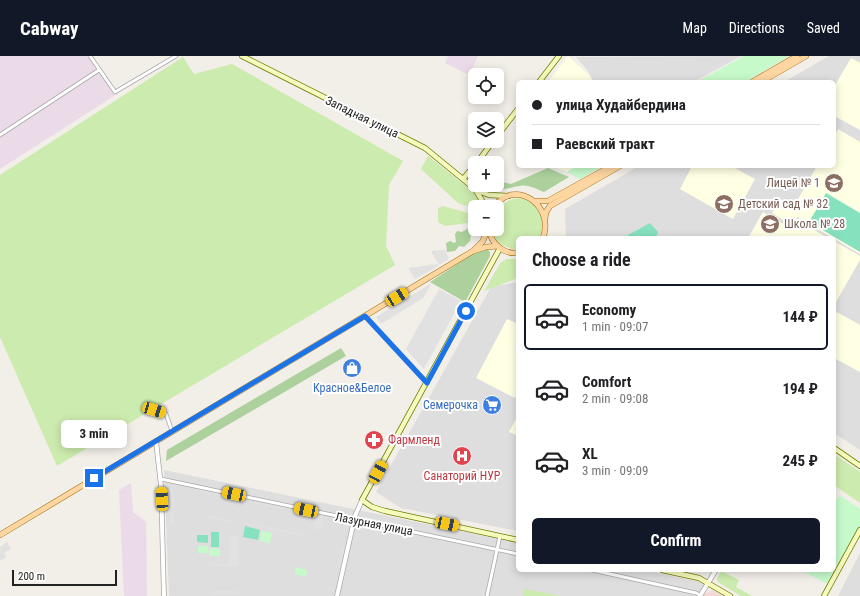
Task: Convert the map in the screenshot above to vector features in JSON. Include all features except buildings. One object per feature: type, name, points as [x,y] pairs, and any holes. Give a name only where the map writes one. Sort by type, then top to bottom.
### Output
[{"type":"main road","name":"Западная улица","points":[[242,56],[415,143],[428,151],[468,183]]},
{"type":"main road","points":[[541,80],[559,56]]},
{"type":"main road","points":[[755,80],[797,56]]},
{"type":"main road","points":[[764,80],[806,56]]},
{"type":"main road","points":[[504,127],[516,112]]},
{"type":"main road","points":[[503,200],[508,196],[522,196],[535,201],[548,201],[607,168]]},
{"type":"main road","points":[[545,219],[546,212],[550,206],[616,168]]},
{"type":"main road","points":[[463,179],[468,173]]},
{"type":"main road","name":"Западная улица","points":[[482,192],[489,195],[508,196]]},
{"type":"main road","points":[[535,201],[543,211],[546,236]]},
{"type":"main road","points":[[544,236],[546,230]]},
{"type":"main road","points":[[473,251],[483,241],[485,236]]},
{"type":"main road","points":[[491,236],[499,247],[508,252],[516,253]]},
{"type":"main road","points":[[0,535],[473,251],[486,246],[499,247]]},
{"type":"main road","points":[[499,247],[427,383],[362,500],[372,507],[385,511],[516,540]]},
{"type":"main road","points":[[836,449],[860,466]]},
{"type":"main road","points":[[824,596],[860,530]]},
{"type":"main road","points":[[672,572],[700,578],[730,596]]},
{"type":"street","points":[[90,56],[115,92],[176,56]]},
{"type":"street","points":[[0,135],[99,70]]},
{"type":"street","points":[[365,316],[427,383]]},
{"type":"street","points":[[154,410],[166,414],[172,431]]},
{"type":"street","points":[[156,441],[161,478],[164,596]]},
{"type":"street","name":"Лазурная улица","points":[[161,478],[516,554]]},
{"type":"street","points":[[337,596],[354,520],[362,500]]},
{"type":"street","points":[[488,596],[500,536]]},
{"type":"street","points":[[601,572],[696,593],[700,596],[715,572]]},
{"type":"shaded area","points":[[0,56],[90,56],[117,94],[0,169]]},
{"type":"shaded area","points":[[446,56],[478,56],[472,68],[468,68],[468,74],[445,63],[448,57]]},
{"type":"shaded area","points":[[568,56],[589,75],[592,80],[550,80]]},
{"type":"shaded area","points":[[741,56],[698,80],[593,80],[588,71],[576,57]]},
{"type":"shaded area","points":[[829,56],[860,56],[860,450],[836,434],[836,236],[566,236],[565,209],[636,168],[836,168],[836,80],[787,80]]},
{"type":"shaded area","points":[[851,58],[860,63],[860,130],[836,117],[836,84]]},
{"type":"shaded area","name":"Лицей № 1","points":[[838,129],[860,142],[860,254],[836,240],[836,236],[829,236],[797,217],[792,225],[772,213],[780,199],[794,206],[816,168],[836,168],[836,133]]},
{"type":"shaded area","points":[[556,168],[574,168],[567,172]]},
{"type":"shaded area","name":"Детский сад № 32","points":[[691,168],[735,168],[755,179],[733,219],[680,189]]},
{"type":"shaded area","name":"Школа № 28","points":[[763,212],[792,229],[797,220],[825,236],[749,236]]},
{"type":"shaded area","name":"Школа № 28","points":[[836,242],[860,256],[860,260],[836,302]]},
{"type":"shaded area","points":[[445,250],[449,259],[439,265],[431,251]]},
{"type":"shaded area","points":[[437,264],[438,266],[415,279],[408,268]]},
{"type":"shaded area","points":[[516,282],[516,531],[401,508],[376,492],[491,287]]},
{"type":"shaded area","points":[[432,283],[423,298],[381,324],[376,317]]},
{"type":"shaded area","points":[[439,289],[461,301],[424,369],[406,349]]},
{"type":"shaded area","points":[[837,312],[860,325],[860,372],[836,359]]},
{"type":"shaded area","points":[[507,319],[516,323],[515,398],[476,378]]},
{"type":"shaded area","points":[[516,419],[516,435],[509,432]]},
{"type":"shaded area","points":[[164,470],[516,543],[516,572],[653,572],[705,583],[698,596],[169,596]]},
{"type":"shaded area","points":[[131,483],[133,512],[146,522],[147,596],[124,596],[119,490]]},
{"type":"shaded area","points":[[170,488],[173,488],[174,524],[171,524]]},
{"type":"shaded area","points":[[198,489],[243,499],[243,501],[197,491]]},
{"type":"shaded area","points":[[253,501],[287,508],[286,510],[253,503]]},
{"type":"shaded area","points":[[294,510],[324,516],[321,530],[313,528],[315,517],[293,512]]},
{"type":"shaded area","points":[[206,515],[235,521],[235,523],[205,517]]},
{"type":"shaded area","points":[[244,522],[308,535],[308,537],[244,524]]},
{"type":"shaded area","points":[[230,534],[239,537],[239,566],[210,566],[210,563],[229,563]]},
{"type":"shaded area","points":[[7,542],[11,549],[4,553],[6,557],[0,561],[0,547]]},
{"type":"shaded area","points":[[342,546],[345,547],[341,567],[338,566]]},
{"type":"shaded area","points":[[860,553],[860,596],[838,596]]},
{"type":"shaded area","points":[[713,590],[722,596],[702,596],[702,595]]},
{"type":"shaded area","points":[[212,591],[239,591],[239,594],[212,594]]},
{"type":"green space","points":[[744,56],[789,56],[748,80],[701,80]]},
{"type":"green space","points":[[183,57],[194,74],[232,64],[403,161],[389,185],[386,246],[395,265],[57,466],[0,337],[0,175]]},
{"type":"green space","points":[[428,156],[468,188],[468,192],[473,192],[476,194],[479,200],[468,200],[468,207],[458,203],[421,169]]},
{"type":"green space","points":[[548,168],[569,177],[544,192],[526,186],[504,189],[504,182],[511,184]]},
{"type":"green space","points":[[574,168],[599,168],[580,179],[567,172]]},
{"type":"green space","points":[[826,193],[860,213],[860,252],[836,238],[836,236],[833,236],[809,222]]},
{"type":"green space","points":[[520,198],[533,204],[542,219],[540,236],[516,236],[516,250],[501,244],[494,236],[504,236],[504,203],[512,199]]},
{"type":"green space","points":[[443,206],[468,213],[468,223],[445,226],[438,222],[438,208]]},
{"type":"green space","points":[[650,223],[658,232],[655,236],[628,235]]},
{"type":"green space","points":[[468,228],[468,236],[471,236],[470,241],[464,247],[459,246],[455,251],[447,252],[446,243],[450,241],[454,243],[456,242],[455,234],[457,231],[462,232]]},
{"type":"green space","points":[[487,249],[490,252],[490,256],[465,302],[430,282],[474,253]]},
{"type":"green space","points":[[507,259],[516,259],[516,279],[484,291],[501,262]]},
{"type":"green space","points":[[341,348],[346,356],[166,461],[167,450]]},
{"type":"green space","points":[[836,455],[860,472],[860,503],[836,486]]},
{"type":"green space","points":[[841,496],[860,509],[860,525],[836,570],[836,500],[838,497]]},
{"type":"green space","points":[[245,526],[260,530],[258,540],[243,537]]},
{"type":"green space","points":[[262,531],[272,533],[270,543],[260,541]]},
{"type":"green space","points":[[211,532],[219,532],[219,547],[211,547]]},
{"type":"green space","points":[[197,535],[208,535],[208,543],[197,542]]},
{"type":"green space","points":[[198,546],[208,546],[208,553],[198,553]]},
{"type":"green space","points":[[209,548],[220,549],[220,556],[209,556]]},
{"type":"green space","points":[[296,567],[307,570],[306,577],[295,574]]},
{"type":"green space","points":[[720,572],[723,572],[739,580],[736,587],[752,596],[741,596],[718,582],[717,579]]},
{"type":"green space","points":[[805,572],[835,572],[829,583],[825,583]]},
{"type":"green space","points":[[524,589],[561,596],[523,596]]},
{"type":"place","name":"Лицей № 1","points":[[834,183]]},
{"type":"place","name":"Детский сад № 32","points":[[724,204]]},
{"type":"place","name":"Школа № 28","points":[[770,224]]},
{"type":"place","name":"Красное&Белое","points":[[352,368]]},
{"type":"place","name":"Семерочка","points":[[492,405]]},
{"type":"place","name":"Фармленд","points":[[374,440]]},
{"type":"place","name":"Санаторий НУР","points":[[462,456]]},
{"type":"route","points":[[94,478],[365,316],[427,383],[466,311]]}]
